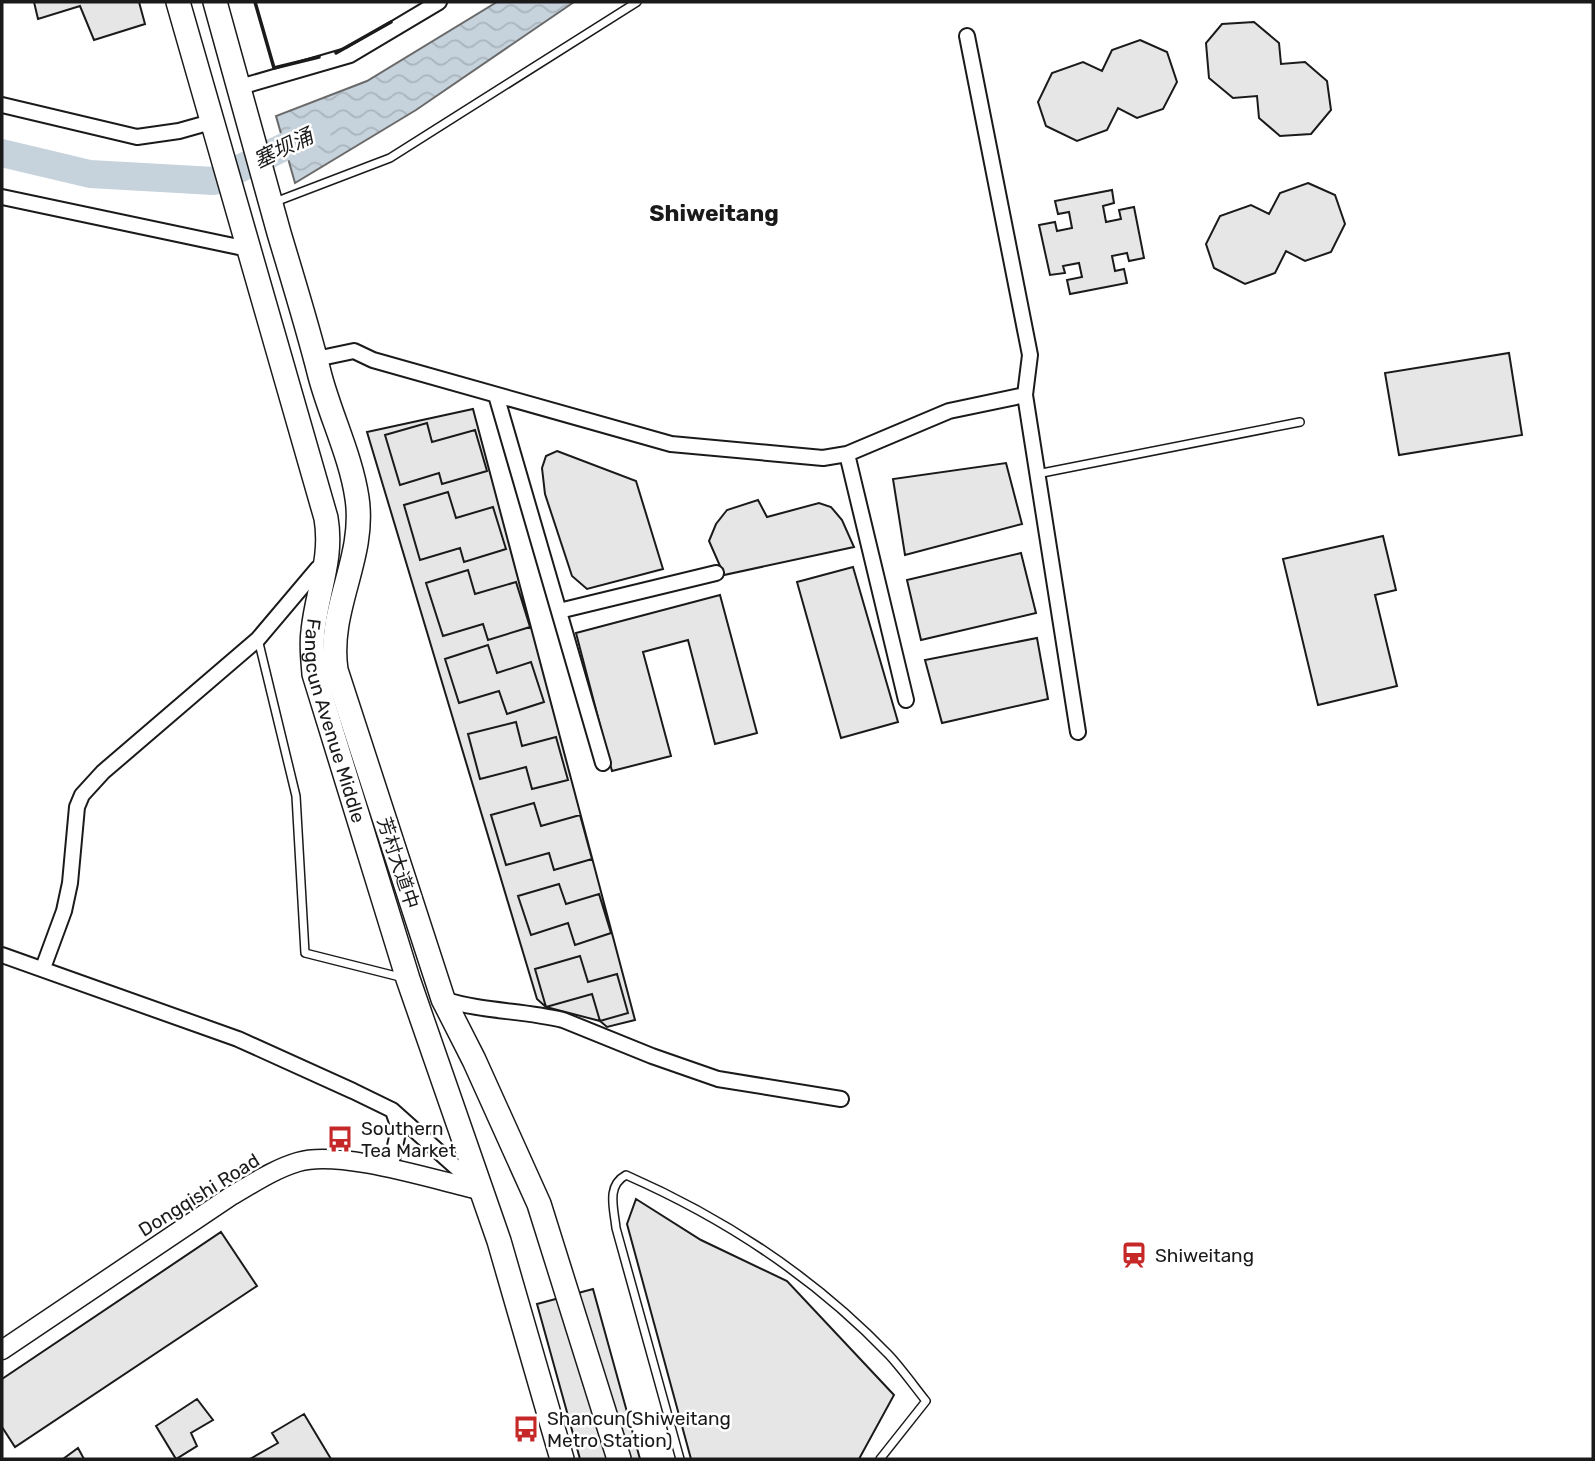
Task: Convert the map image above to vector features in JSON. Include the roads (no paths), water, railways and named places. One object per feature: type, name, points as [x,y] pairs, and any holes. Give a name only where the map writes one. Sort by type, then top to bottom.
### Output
[{"type":"highway","name":"Fangcun Avenue Middle","points":[[177,2],[326,519],[329,539],[326,569],[312,632],[314,674],[408,979],[483,1191],[562,1459]]},
{"type":"highway","name":"Fangcun Avenue Middle","points":[[215,2],[357,496],[359,522],[352,564],[337,613],[333,652],[336,670],[443,999],[474,1060],[539,1204],[619,1459]]},
{"type":"highway","points":[[187,36],[195,22],[202,20],[216,24],[224,32]]},
{"type":"street","points":[[240,88],[350,55],[439,2]]},
{"type":"street","points":[[967,36],[1030,355],[1025,395],[1078,732]]},
{"type":"street","points":[[2,105],[137,136],[179,131],[211,122]]},
{"type":"street","points":[[2,197],[248,249]]},
{"type":"street","points":[[316,359],[354,351],[373,360],[671,444],[823,458],[847,454],[949,411],[1025,395]]},
{"type":"street","points":[[496,395],[603,763]]},
{"type":"street","points":[[847,454],[906,700]]},
{"type":"street","points":[[43,968],[64,911],[70,883],[77,807],[82,795],[103,772],[258,639],[318,568]]},
{"type":"street","points":[[559,611],[716,573]]},
{"type":"street","points":[[2,955],[251,1044],[392,1110],[483,1191]]},
{"type":"street","points":[[443,999],[492,1011],[563,1020],[672,1064],[718,1079],[841,1099]]},
{"type":"street","points":[[390,1169],[399,1128],[392,1110]]},
{"type":"street","name":"Dongqishi Road","points":[[2,1350],[208,1211],[279,1170],[300,1161],[322,1158],[390,1169],[483,1191]]},
{"type":"lane","points":[[271,203],[390,158],[637,2]]},
{"type":"lane","points":[[1037,474],[1300,422]]},
{"type":"lane","points":[[258,639],[296,796],[305,953],[408,979]]},
{"type":"lane","points":[[680,1459],[616,1227],[612,1191],[617,1180],[626,1175],[658,1189],[768,1251],[821,1291],[890,1356],[926,1401],[880,1459]]},
{"type":"water","points":[[497,2],[574,2],[416,110],[295,183],[276,116],[367,81]]},
{"type":"waterway","name":"塞坝涌","points":[[2,153],[90,174],[214,181],[317,131]]},
{"type":"place","name":"Southern Tea Market","points":[[340,1139]]},
{"type":"place","name":"Shiweitang","points":[[1134,1255]]},
{"type":"place","name":"Shancun(Shiweitang Metro Station)","points":[[526,1429]]},
{"type":"district","name":"Shiweitang","points":[[714,213]]}]
